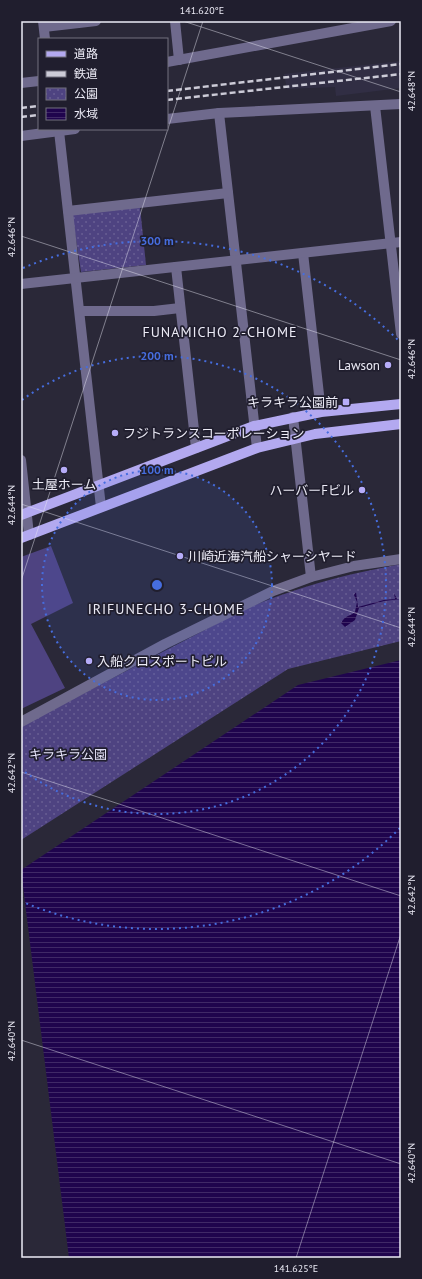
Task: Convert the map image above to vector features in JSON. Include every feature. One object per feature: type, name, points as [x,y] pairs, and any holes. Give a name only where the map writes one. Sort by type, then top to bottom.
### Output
[{"type":"main road","points":[[24,514],[254,426],[321,412],[401,404]]},
{"type":"main road","points":[[25,536],[257,448],[315,434],[401,424]]},
{"type":"street","points":[[45,38],[44,24],[96,21]]},
{"type":"street","points":[[175,21],[179,60]]},
{"type":"street","points":[[168,62],[351,24],[390,21]]},
{"type":"street","points":[[21,83],[38,81]]},
{"type":"street","points":[[168,118],[219,113],[401,104]]},
{"type":"street","points":[[375,106],[401,334]]},
{"type":"street","points":[[219,113],[257,448]]},
{"type":"street","points":[[21,136],[67,130]]},
{"type":"street","points":[[59,131],[101,507]]},
{"type":"street","points":[[68,211],[228,194]]},
{"type":"street","points":[[21,284],[401,242]]},
{"type":"street","points":[[303,253],[321,412]]},
{"type":"street","points":[[176,267],[196,448]]},
{"type":"street","points":[[80,311],[154,311],[180,308]]},
{"type":"street","points":[[293,418],[311,577]]},
{"type":"street","points":[[21,460],[25,536]]},
{"type":"street","points":[[21,722],[165,644],[273,591],[311,577],[354,566],[401,558]]},
{"type":"shaded area","points":[[401,61],[401,88],[336,96],[335,87],[287,89],[284,74]]},
{"type":"green space","points":[[140,207],[146,265],[81,272],[72,214]]},
{"type":"green space","points":[[51,546],[73,603],[31,624],[65,688],[21,709],[21,557]]},
{"type":"green space","name":"キラキラ公園","points":[[401,564],[401,641],[288,669],[21,840],[21,726],[243,610],[320,582]]},
{"type":"water","points":[[356,592],[358,607],[384,600],[395,599],[394,593],[397,599],[401,599],[384,601],[359,608],[355,620],[345,627],[341,623],[343,620],[355,612],[357,602],[354,595]]},
{"type":"water","points":[[401,660],[401,1258],[69,1258],[21,870],[298,685]]},
{"type":"railway","points":[[168,91],[401,64]]},
{"type":"railway","points":[[168,100],[401,74]]},
{"type":"railway","points":[[21,108],[38,106]]},
{"type":"railway","points":[[21,117],[38,115]]},
{"type":"place","name":"Lawson","points":[[388,365]]},
{"type":"place","name":"キラキラ公園前","points":[[346,402]]},
{"type":"place","name":"フジトランスコーポレーション","points":[[115,433]]},
{"type":"place","name":"土屋ホーム","points":[[64,470]]},
{"type":"place","name":"ハーバーFビル","points":[[362,490]]},
{"type":"place","name":"川崎近海汽船シャーシヤード","points":[[180,556]]},
{"type":"place","name":"入船クロスポートビル","points":[[89,661]]},
{"type":"district","name":"FUNAMICHO 2-CHOME","points":[[220,332]]},
{"type":"district","name":"IRIFUNECHO 3-CHOME","points":[[166,609]]}]
